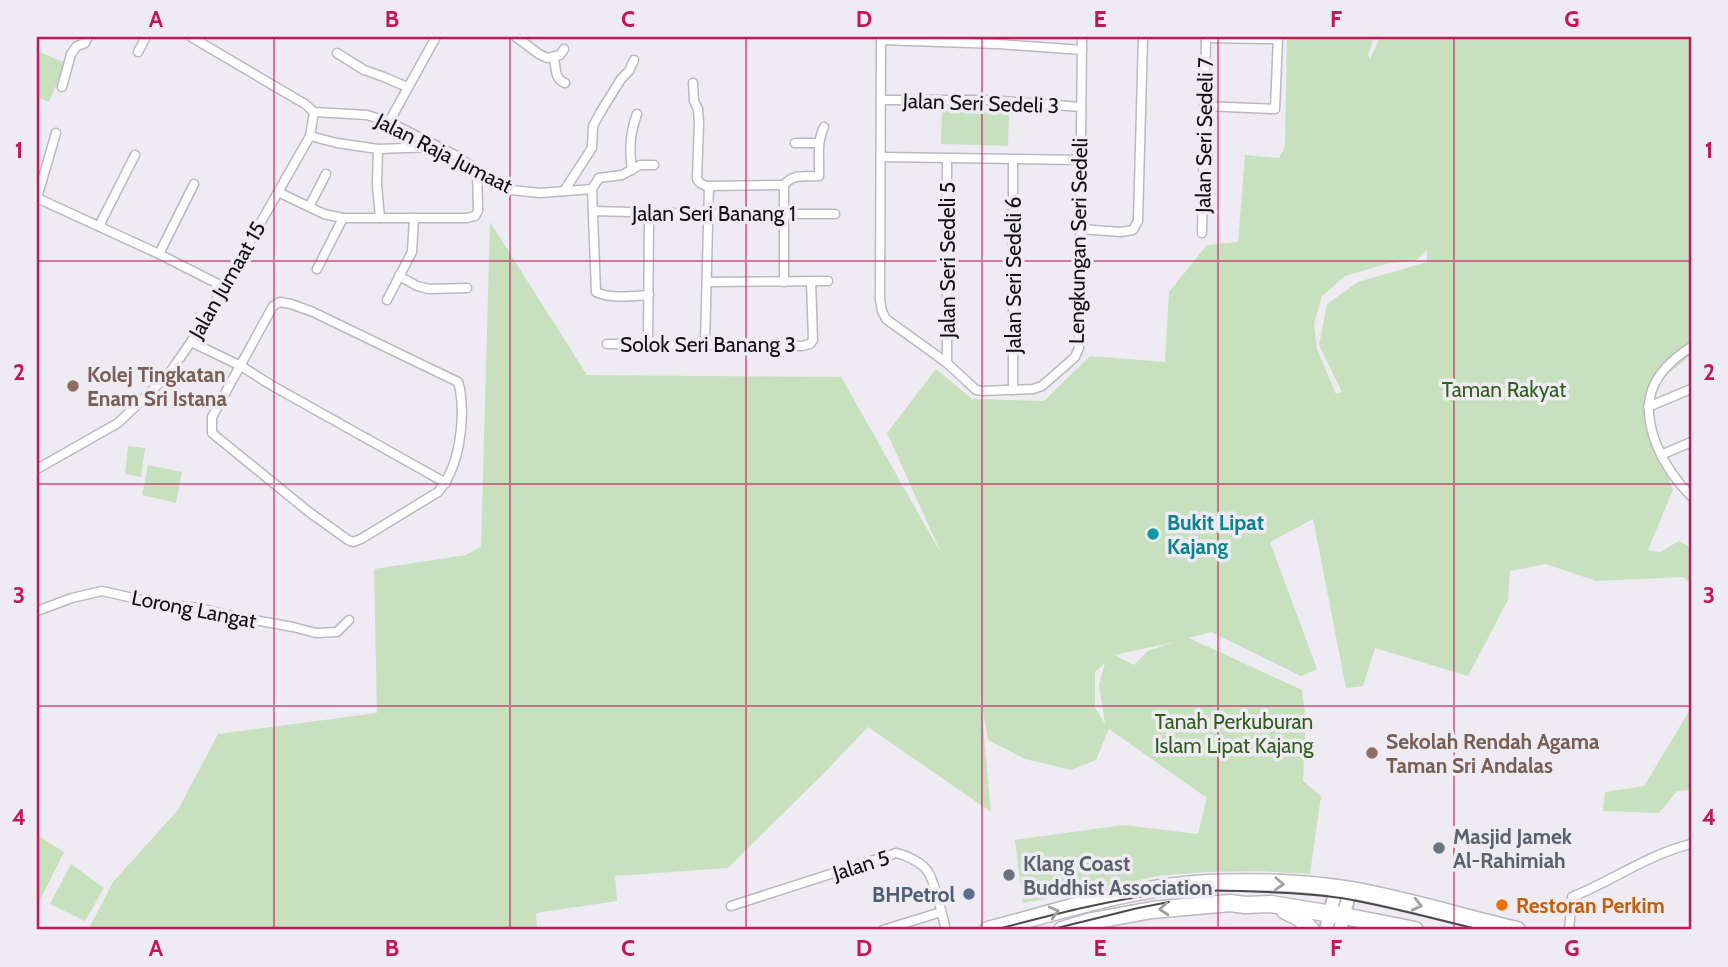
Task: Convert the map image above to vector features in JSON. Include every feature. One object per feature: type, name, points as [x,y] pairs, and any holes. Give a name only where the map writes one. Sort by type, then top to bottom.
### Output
[{"type":"highway","points":[[988,930],[1119,896],[1206,883],[1283,884],[1343,889],[1517,930]]},
{"type":"highway","points":[[1062,930],[1152,910],[1230,903],[1271,904],[1338,920],[1408,929]]},
{"type":"highway","points":[[1271,904],[1300,918],[1311,930]]},
{"type":"highway","points":[[1368,930],[1408,929]]},
{"type":"main road","points":[[1326,930],[1338,920],[1343,889]]},
{"type":"street","points":[[62,87],[71,54],[77,46],[85,43],[88,37]]},
{"type":"street","points":[[138,52],[146,37]]},
{"type":"street","points":[[191,37],[283,90],[314,112]]},
{"type":"street","points":[[516,37],[547,58],[560,55],[564,50]]},
{"type":"street","name":"Lengkungan Seri Sedeli","points":[[881,38],[882,312],[886,319],[947,363],[976,390],[1013,390],[1042,386],[1075,357],[1079,348],[1082,37]]},
{"type":"street","points":[[1080,229],[1121,232],[1133,230],[1138,221],[1143,37]]},
{"type":"street","points":[[881,38],[998,40],[1082,50]]},
{"type":"street","points":[[1205,106],[1275,109],[1278,38],[1206,38]]},
{"type":"street","name":"Jalan Seri Sedeli 7","points":[[1202,233],[1206,38]]},
{"type":"street","points":[[389,122],[430,39]]},
{"type":"street","points":[[337,53],[403,89]]},
{"type":"street","points":[[554,57],[556,75],[565,83]]},
{"type":"street","points":[[564,191],[592,148],[593,125],[634,60]]},
{"type":"street","points":[[693,83],[694,101],[698,109],[697,179],[700,183],[709,186],[783,185]]},
{"type":"street","name":"Jalan Seri Sedeli 3","points":[[881,100],[981,99],[1081,107]]},
{"type":"street","name":"Jalan Raja Jumaat","points":[[314,112],[367,115],[389,122],[457,156],[491,181],[510,190],[540,193],[592,189]]},
{"type":"street","name":"Jalan Jumaat 15","points":[[37,469],[118,424],[168,374],[224,287],[310,136],[314,112]]},
{"type":"street","points":[[632,170],[629,148],[631,129],[637,114]]},
{"type":"street","points":[[784,282],[783,185],[795,176],[819,176],[819,143],[824,127]]},
{"type":"street","points":[[56,133],[37,198],[224,287]]},
{"type":"street","name":"Jalan Raja Jumaat","points":[[310,136],[378,149],[438,147]]},
{"type":"street","points":[[795,143],[819,143]]},
{"type":"street","points":[[378,149],[380,218]]},
{"type":"street","points":[[99,226],[135,155]]},
{"type":"street","points":[[882,157],[1080,160]]},
{"type":"street","name":"Jalan Seri Sedeli 5","points":[[947,158],[947,363]]},
{"type":"street","name":"Jalan Seri Sedeli 6","points":[[1013,159],[1013,390]]},
{"type":"street","points":[[649,295],[600,295],[596,292],[592,189],[599,178],[622,175],[640,165],[654,165]]},
{"type":"street","points":[[278,191],[324,214],[343,218],[467,218],[475,216],[478,205],[477,169]]},
{"type":"street","points":[[309,207],[326,174]]},
{"type":"street","points":[[159,254],[194,184]]},
{"type":"street","points":[[705,344],[709,186]]},
{"type":"street","name":"Jalan Seri Banang 1","points":[[593,211],[835,214]]},
{"type":"street","points":[[648,345],[649,212]]},
{"type":"street","points":[[317,269],[343,218]]},
{"type":"street","points":[[387,300],[412,252],[414,218]]},
{"type":"street","points":[[399,276],[429,289],[467,288]]},
{"type":"street","points":[[707,282],[828,281]]},
{"type":"street","name":"Solok Seri Banang 3","points":[[607,344],[810,344],[813,340],[811,282]]},
{"type":"street","points":[[280,302],[313,312],[458,382],[461,396],[460,437],[457,456],[446,483],[438,492],[353,542],[309,512],[212,433],[212,418],[273,306],[280,302]]},
{"type":"street","points":[[191,342],[241,366],[326,417],[446,483]]},
{"type":"street","points":[[1691,348],[1675,358],[1659,376],[1648,407],[1661,455],[1674,477],[1691,496]]},
{"type":"street","points":[[1648,407],[1691,389]]},
{"type":"street","points":[[1661,455],[1691,442]]},
{"type":"street","name":"Lorong Langat","points":[[37,611],[72,598],[102,591],[316,633],[337,632],[349,620]]},
{"type":"street","points":[[1569,930],[1572,897],[1598,887],[1648,860],[1691,844]]},
{"type":"street","name":"Jalan 5","points":[[731,906],[895,853],[926,869],[946,930]]},
{"type":"street","points":[[884,930],[941,912]]},
{"type":"green space","points":[[1287,37],[1374,37],[1368,55],[1370,59],[1380,37],[1691,37],[1691,355],[1652,387],[1650,421],[1673,490],[1648,550],[1660,552],[1679,541],[1691,548],[1691,583],[1683,577],[1596,581],[1546,564],[1510,571],[1508,600],[1468,676],[1375,648],[1363,686],[1346,688],[1313,519],[1270,542],[1317,669],[1301,676],[1211,632],[1189,638],[1302,690],[1306,721],[1303,781],[1321,796],[1310,874],[1259,871],[1157,876],[1023,903],[1015,840],[1124,825],[1198,834],[1207,798],[1109,729],[1096,760],[1071,770],[1025,759],[988,740],[980,695],[991,812],[868,727],[728,868],[615,876],[617,901],[536,913],[537,930],[88,930],[113,882],[178,810],[218,734],[377,713],[374,569],[466,555],[481,547],[490,222],[587,375],[841,377],[942,555],[887,433],[936,369],[972,399],[1044,401],[1090,356],[1165,362],[1169,292],[1207,245],[1238,242],[1245,155],[1279,158],[1285,146]],"holes":[[[1427,250],[1427,262],[1358,282],[1327,304],[1319,345],[1342,392],[1336,394],[1317,349],[1314,324],[1322,296],[1345,276],[1389,263],[1415,261]],[[1174,642],[1148,651],[1134,665],[1115,655]],[[1105,663],[1099,685],[1105,724],[1095,707],[1095,672]]]},
{"type":"green space","points":[[37,51],[66,63],[49,102],[37,97]]},
{"type":"green space","points":[[942,110],[1009,112],[1008,146],[941,144]]},
{"type":"green space","points":[[128,446],[145,448],[141,477],[125,474]]},
{"type":"green space","points":[[148,465],[182,472],[176,503],[142,495]]},
{"type":"green space","points":[[1691,708],[1691,790],[1677,791],[1659,813],[1603,811],[1605,792],[1644,786]]},
{"type":"green space","points":[[37,835],[64,852],[37,906]]},
{"type":"green space","points":[[71,864],[104,888],[85,921],[50,904]]},
{"type":"tram line","points":[[994,930],[1144,896],[1216,890],[1341,898],[1481,930]]},
{"type":"tram line","points":[[1049,930],[1169,902]]},
{"type":"place","name":"Kolej Tingkatan Enam Sri Istana","points":[[73,386]]},
{"type":"place","name":"Bukit Lipat Kajang","points":[[1153,534]]},
{"type":"place","name":"Sekolah Rendah Agama Taman Sri Andalas","points":[[1372,753]]},
{"type":"place","name":"Masjid Jamek Al-Rahimiah","points":[[1439,848]]},
{"type":"place","name":"Klang Coast Buddhist Association","points":[[1009,875]]},
{"type":"place","name":"BHPetrol","points":[[969,894]]},
{"type":"place","name":"Restoran Perkim","points":[[1502,905]]},
{"type":"park label","name":"Taman Rakyat","points":[[1504,389]]},
{"type":"park label","name":"Tanah Perkuburan Islam Lipat Kajang","points":[[1234,733]]}]
